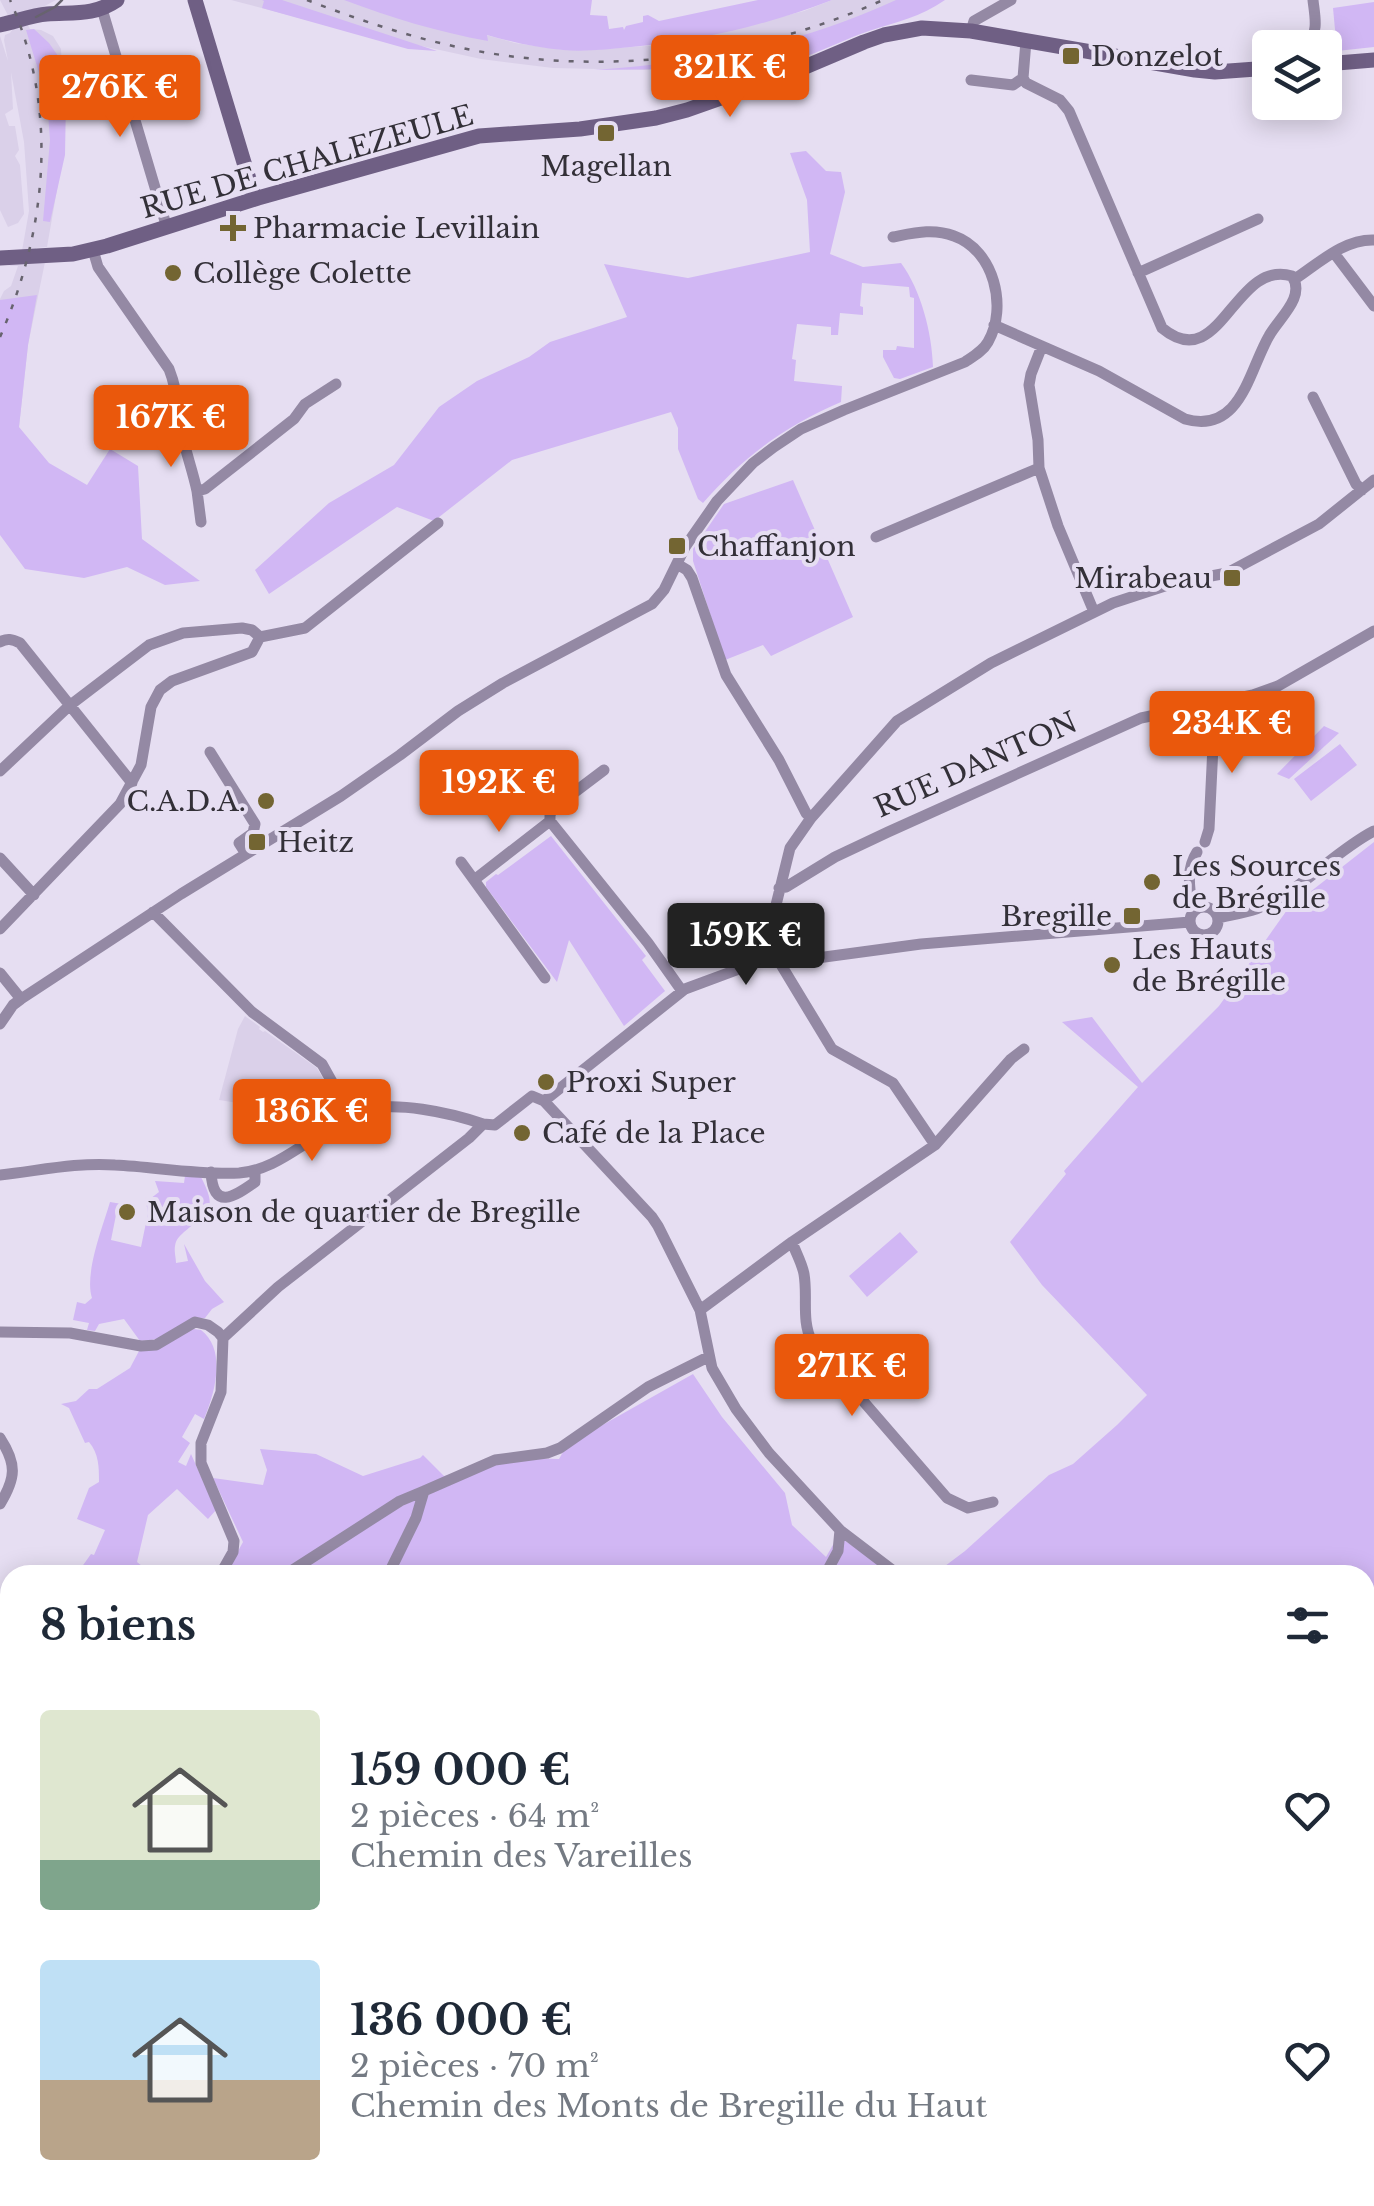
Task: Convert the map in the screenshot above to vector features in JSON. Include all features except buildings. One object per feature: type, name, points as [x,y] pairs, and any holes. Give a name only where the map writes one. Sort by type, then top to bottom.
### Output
[{"type":"street","points":[[0,28],[36,17],[102,9],[117,0]]},
{"type":"street","points":[[195,0],[255,199]]},
{"type":"street","points":[[971,30],[974,20],[1011,0]]},
{"type":"street","points":[[1313,0],[1314,30]]},
{"type":"street","points":[[102,9],[167,228]]},
{"type":"street","points":[[0,28],[54,14]]},
{"type":"street","name":"RUE DE CHALEZEULE","points":[[0,258],[93,250],[255,199],[479,136],[618,125],[687,110],[786,76],[884,35],[922,28],[971,30],[1195,70],[1252,69]]},
{"type":"street","points":[[994,325],[1099,371],[1184,419],[1205,421],[1227,411],[1243,395],[1268,338],[1294,300],[1297,283],[1290,274],[1277,274],[1243,294],[1208,335],[1186,341],[1172,337],[1162,328],[1068,111],[1060,100],[1023,78],[1026,41]]},
{"type":"street","points":[[1342,63],[1374,60]]},
{"type":"street","points":[[971,80],[1013,85],[1023,78]]},
{"type":"street","points":[[1138,273],[1258,218]]},
{"type":"street","points":[[0,1024],[13,1004],[340,796],[478,698],[652,604],[717,501],[754,464],[801,428],[978,354],[988,341],[998,302],[988,264],[958,237],[926,231],[893,237]]},
{"type":"street","points":[[1295,279],[1349,244],[1374,240]]},
{"type":"street","points":[[93,250],[98,267],[170,370],[201,522]]},
{"type":"street","points":[[1334,253],[1374,306]]},
{"type":"street","points":[[1042,346],[1029,385],[1040,468],[1058,526],[1094,612]]},
{"type":"street","points":[[197,490],[205,489],[250,456],[294,419],[305,404],[336,384]]},
{"type":"street","points":[[1313,397],[1362,490]]},
{"type":"street","points":[[876,537],[1040,468]]},
{"type":"street","points":[[763,953],[790,848],[811,818],[897,721],[991,663],[1113,603],[1174,583],[1226,573],[1319,524],[1374,480]]},
{"type":"street","points":[[0,771],[68,706],[149,646],[182,634],[242,628],[260,636],[305,628],[438,523]]},
{"type":"street","points":[[677,564],[692,578],[726,675],[811,818]]},
{"type":"street","name":"RUE DANTON","points":[[780,888],[888,832],[1141,718],[1253,695],[1278,686],[1374,632]]},
{"type":"street","points":[[0,929],[120,804],[141,765],[150,707],[160,690],[172,681],[252,652],[260,636]]},
{"type":"street","points":[[2,641],[20,643],[132,783]]},
{"type":"street","points":[[780,962],[1192,917],[1206,907],[1218,918],[1216,930],[1208,935],[1195,933],[1192,917],[1188,878],[1190,863],[1208,830],[1212,704]]},
{"type":"street","points":[[210,752],[256,824],[253,833],[239,844],[246,854]]},
{"type":"street","points":[[604,770],[555,807],[550,821],[682,991]]},
{"type":"street","points":[[474,880],[550,821]]},
{"type":"street","points":[[1218,918],[1258,908],[1275,899],[1374,832]]},
{"type":"street","points":[[790,848],[800,863],[821,865]]},
{"type":"street","points":[[0,858],[34,895]]},
{"type":"street","points":[[461,862],[545,978]]},
{"type":"street","points":[[153,912],[252,1012],[322,1064],[351,1116]]},
{"type":"street","points":[[544,1101],[682,991],[763,953],[780,962],[832,1049],[893,1083],[935,1145]]},
{"type":"street","points":[[0,973],[21,999]]},
{"type":"street","points":[[700,1310],[935,1145],[1024,1049]]},
{"type":"street","points":[[0,1175],[112,1164],[239,1173],[274,1164],[351,1116],[374,1108],[453,1114],[494,1124],[532,1096],[544,1101],[652,1217],[700,1310],[708,1358],[756,1437],[840,1530],[886,1565]]},
{"type":"street","points":[[226,1565],[234,1542],[200,1452],[221,1392],[223,1338],[278,1287],[462,1144],[482,1124]]},
{"type":"street","points":[[211,1172],[215,1191],[225,1198],[256,1182],[255,1170]]},
{"type":"street","points":[[792,1242],[803,1270],[805,1318],[812,1342],[946,1498],[968,1508],[993,1502]]},
{"type":"street","points":[[0,1332],[70,1334],[140,1346],[156,1345],[195,1322],[223,1338]]},
{"type":"street","points":[[301,1565],[400,1501],[424,1490],[494,1460],[560,1448],[648,1387],[708,1358]]},
{"type":"street","points":[[0,1438],[11,1456],[13,1474],[0,1504]]},
{"type":"street","points":[[393,1565],[416,1518],[424,1490]]},
{"type":"street","points":[[831,1565],[838,1552],[840,1530]]},
{"type":"shaded area","points":[[0,0],[56,0],[24,17],[30,29],[53,36],[61,49],[65,144],[47,247],[36,248],[34,261],[45,262],[28,345],[19,427],[0,453],[0,299],[11,286],[18,266],[8,266],[20,262],[29,211],[24,142],[11,72],[13,109],[5,114],[9,126],[15,126],[19,150],[15,156],[20,165],[24,214],[18,223],[8,227],[0,210],[0,36],[8,61],[4,40],[14,27]]},
{"type":"shaded area","points":[[231,0],[375,0],[515,43],[564,50],[672,44],[804,11],[832,0],[928,0],[879,26],[802,54],[742,65],[734,62],[644,70],[553,68],[481,59]]},
{"type":"shaded area","points":[[262,0],[282,0],[437,51],[408,49],[262,8]]},
{"type":"shaded area","points":[[344,0],[592,0],[590,15],[607,16],[609,29],[624,30],[643,22],[643,16],[648,15],[659,21],[758,0],[832,0],[708,36],[580,51],[487,35],[488,41],[469,37]]},
{"type":"shaded area","points":[[896,0],[945,0],[918,15],[807,56],[805,50],[792,55],[673,69],[594,70],[748,49],[822,29]]},
{"type":"shaded area","points":[[1374,2],[1374,47],[1342,50],[1342,30],[1335,30],[1333,8]]},
{"type":"shaded area","points":[[34,29],[63,63],[65,155],[50,222],[43,221],[50,140],[47,99],[26,30]]},
{"type":"shaded area","points":[[806,151],[826,171],[841,172],[845,192],[830,254],[863,267],[901,263],[924,312],[933,367],[894,378],[883,350],[896,350],[897,346],[914,348],[914,298],[910,297],[909,287],[862,283],[863,315],[840,313],[838,335],[831,335],[831,327],[797,324],[792,359],[796,360],[794,381],[842,386],[841,402],[766,444],[703,503],[678,449],[678,428],[671,412],[512,460],[434,521],[397,507],[269,594],[255,570],[329,503],[394,465],[439,407],[477,381],[529,357],[550,342],[627,317],[604,264],[688,278],[810,252],[807,200],[790,153]]},
{"type":"shaded area","points":[[37,295],[19,427],[49,463],[87,485],[110,449],[138,466],[142,539],[200,581],[165,585],[127,567],[84,578],[25,569],[0,535],[0,300]]},
{"type":"shaded area","points":[[793,480],[853,617],[771,656],[763,645],[725,660],[693,561],[693,549],[724,504]]},
{"type":"shaded area","points":[[1324,726],[1339,733],[1289,779],[1277,774]]},
{"type":"shaded area","points":[[1340,744],[1357,765],[1311,801],[1294,779]]},
{"type":"shaded area","points":[[551,836],[646,956],[642,960],[665,991],[624,1026],[569,940],[557,982],[486,887],[486,882],[496,874]]},
{"type":"shaded area","points":[[1374,842],[1374,1565],[946,1565],[1049,1475],[1073,1464],[1147,1395],[1042,1285],[1010,1242],[1066,1174],[1064,1171],[1138,1087],[1062,1022],[1092,1017],[1142,1083],[1219,1006],[1287,910]]},
{"type":"shaded area","points":[[245,1016],[317,1068],[337,1104],[335,1115],[301,1137],[287,1113],[219,1100]]},
{"type":"shaded area","points":[[185,1176],[201,1177],[210,1203],[205,1214],[177,1240],[176,1263],[188,1261],[184,1244],[205,1281],[224,1302],[205,1318],[193,1319],[159,1339],[140,1341],[124,1319],[99,1324],[95,1331],[87,1330],[89,1323],[73,1320],[77,1302],[85,1304],[92,1298],[92,1263],[110,1202],[122,1204],[117,1210],[111,1240],[141,1247],[148,1213],[146,1202],[159,1192],[155,1181],[184,1183]]},
{"type":"shaded area","points":[[900,1232],[918,1252],[867,1297],[849,1276]]},
{"type":"shaded area","points":[[194,1329],[209,1338],[216,1360],[212,1397],[204,1419],[195,1414],[182,1437],[190,1443],[178,1462],[186,1466],[191,1454],[216,1510],[208,1519],[177,1489],[148,1515],[137,1562],[141,1565],[83,1565],[94,1555],[105,1530],[77,1519],[89,1488],[99,1482],[98,1466],[95,1451],[89,1442],[85,1443],[69,1408],[61,1404],[76,1401],[89,1389],[97,1389],[130,1368],[139,1351]]},
{"type":"shaded area","points":[[693,1374],[722,1417],[785,1493],[792,1525],[826,1557],[838,1536],[881,1565],[230,1565],[243,1542],[213,1478],[263,1485],[267,1470],[260,1449],[316,1454],[363,1476],[423,1455],[444,1476],[525,1458],[559,1459],[567,1445]]},
{"type":"tram line","points":[[36,17],[62,0]]},
{"type":"railway","points":[[0,337],[28,254],[41,169],[36,84],[10,0]]},
{"type":"railway","points":[[307,0],[446,45],[572,61],[678,57],[731,48],[834,20],[883,0]]},
{"type":"place","name":"Donzelot","points":[[1071,56]]},
{"type":"place","name":"Magellan","points":[[606,133]]},
{"type":"place","name":"Pharmacie Levillain","points":[[233,228]]},
{"type":"place","name":"Collège Colette","points":[[173,273]]},
{"type":"place","name":"Chaffanjon","points":[[677,546]]},
{"type":"place","name":"Mirabeau","points":[[1232,578]]},
{"type":"place","name":"C.A.D.A.","points":[[266,801]]},
{"type":"place","name":"Heitz","points":[[257,842]]},
{"type":"place","name":"Les Sources de Brégille","points":[[1152,882]]},
{"type":"place","name":"Bregille","points":[[1132,916]]},
{"type":"place","name":"Les Hauts de Brégille","points":[[1112,965]]},
{"type":"place","name":"Proxi Super","points":[[546,1082]]},
{"type":"place","name":"Café de la Place","points":[[522,1133]]},
{"type":"place","name":"Maison de quartier de Bregille","points":[[127,1212]]}]
